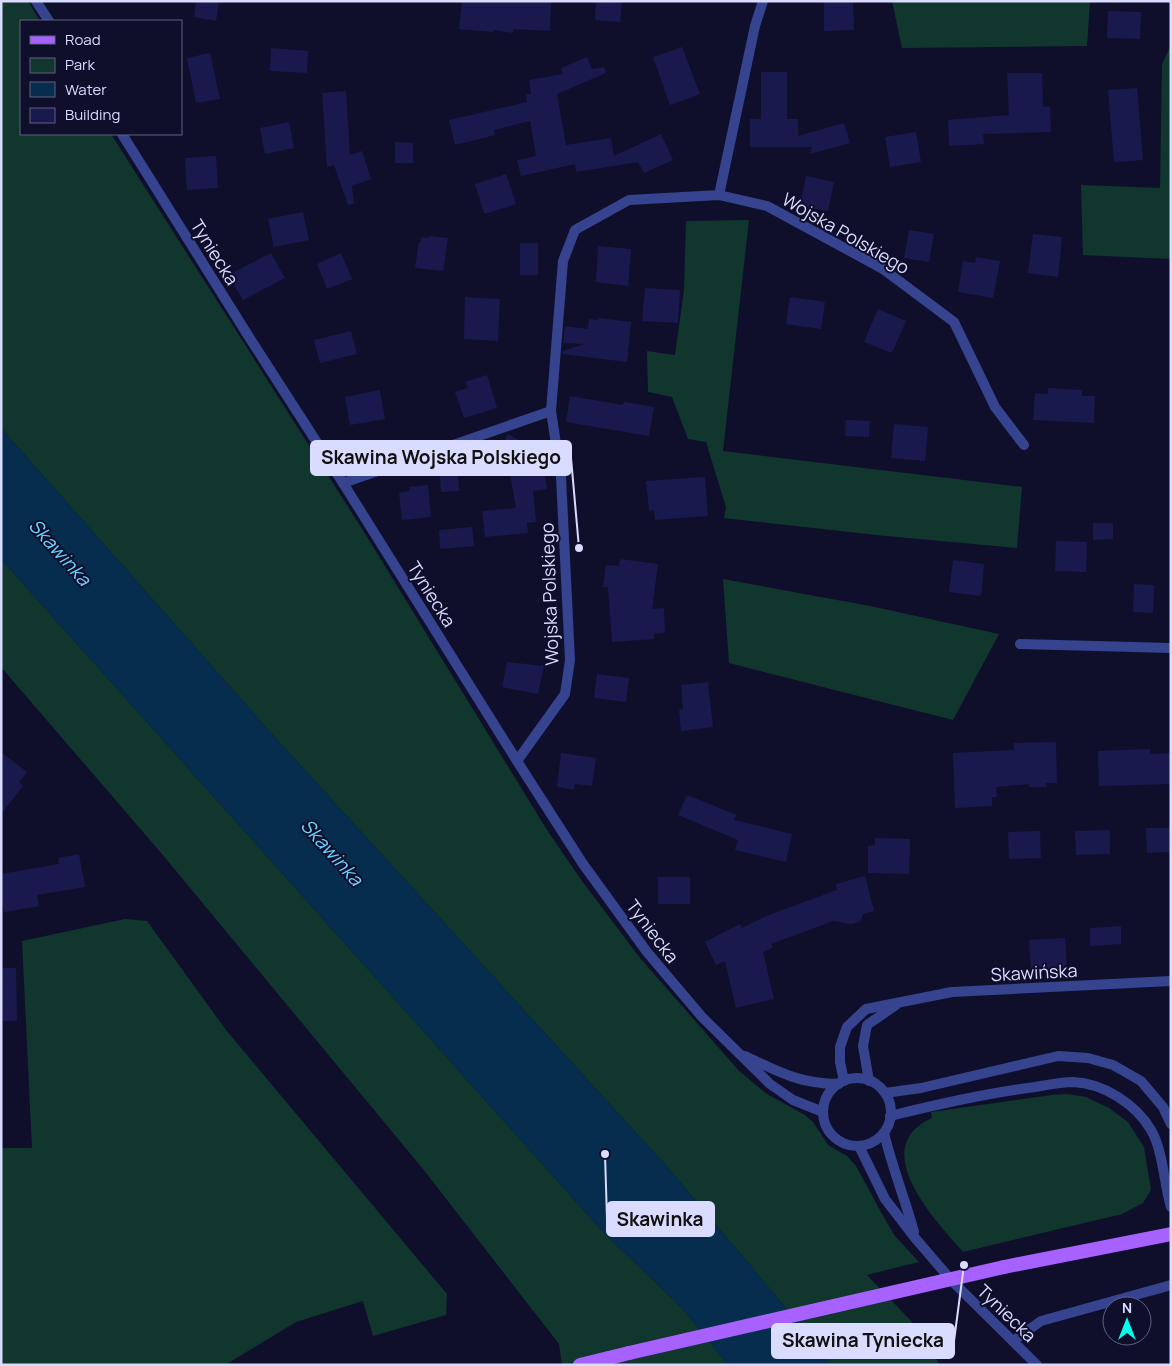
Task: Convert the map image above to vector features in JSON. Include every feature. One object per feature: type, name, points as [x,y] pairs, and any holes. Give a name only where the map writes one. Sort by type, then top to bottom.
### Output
[{"type":"main road","points":[[580,1365],[1004,1268],[1171,1234]]},
{"type":"street","points":[[36,1],[48,20]]},
{"type":"street","points":[[719,195],[754,26],[763,1]]},
{"type":"street","name":"Tyniecka","points":[[123,135],[517,761],[584,864],[647,952],[702,1017],[739,1054],[793,1100],[823,1112]]},
{"type":"street","name":"Wojska Polskiego","points":[[517,761],[566,694],[570,660],[561,477],[551,411],[563,261],[575,230],[629,200],[719,195],[767,206],[883,269],[954,322],[995,407],[1024,445]]},
{"type":"street","points":[[343,483],[551,411]]},
{"type":"street","points":[[1020,644],[1171,648]]},
{"type":"street","name":"Skawińska","points":[[841,1082],[840,1047],[847,1027],[866,1008],[952,992],[1171,981]]},
{"type":"street","name":"Skawińska","points":[[869,1081],[863,1046],[868,1025],[900,1002]]},
{"type":"street","name":"Tyniecka","points":[[739,1054],[799,1080],[820,1084],[841,1082]]},
{"type":"street","points":[[884,1093],[921,1088],[1058,1056],[1088,1058],[1113,1065],[1141,1081],[1164,1107],[1171,1124]]},
{"type":"street","points":[[858,1078],[869,1081],[878,1086],[884,1093],[890,1108],[888,1125],[884,1133],[877,1140],[858,1146],[848,1145],[838,1140],[825,1123],[823,1112],[825,1101],[830,1091],[841,1082],[858,1078]]},
{"type":"street","points":[[890,1116],[925,1107],[1018,1089],[1073,1082],[1107,1091],[1122,1100],[1145,1120],[1152,1132],[1164,1169],[1171,1207]]},
{"type":"street","name":"Tyniecka","points":[[884,1133],[915,1238]]},
{"type":"street","name":"Tyniecka","points":[[858,1146],[885,1199],[915,1238],[952,1281],[1037,1365]]},
{"type":"street","points":[[1013,1341],[1041,1321],[1171,1285]]},
{"type":"green space","points":[[1,1],[28,1],[39,20],[20,20],[20,135],[112,135],[364,532],[547,830],[582,881],[640,958],[739,1071],[767,1094],[805,1115],[813,1122],[828,1145],[847,1156],[856,1166],[895,1236],[919,1262],[867,1275],[916,1326],[940,1365],[830,1365],[812,1339],[669,1169],[271,733],[1,428]]},
{"type":"green space","points":[[892,1],[1090,1],[1087,46],[902,48]]},
{"type":"green space","points":[[1171,45],[1171,259],[1083,255],[1081,185],[1160,188],[1162,64]]},
{"type":"green space","points":[[749,220],[723,451],[1022,487],[1017,548],[724,518],[726,507],[706,442],[688,439],[672,397],[648,392],[647,351],[675,355],[684,290],[686,221]]},
{"type":"green space","points":[[1,559],[603,1232],[681,1307],[728,1365],[562,1365],[559,1344],[423,1169],[162,854],[1,667]]},
{"type":"green space","points":[[723,579],[870,606],[999,634],[953,720],[729,663]]},
{"type":"green space","points":[[125,919],[147,921],[226,1030],[447,1294],[446,1315],[373,1336],[363,1301],[296,1322],[225,1365],[1,1365],[1,1148],[32,1148],[22,941]]},
{"type":"green space","points":[[1067,1094],[1086,1097],[1109,1108],[1128,1122],[1144,1147],[1151,1190],[1143,1203],[1122,1214],[963,1252],[937,1222],[912,1184],[905,1165],[905,1147],[913,1131],[932,1118],[931,1112]]},
{"type":"water","points":[[1,428],[271,733],[669,1169],[812,1339],[830,1365],[728,1365],[681,1307],[603,1232],[1,559]]},
{"type":"building","points":[[196,1],[219,1],[216,21],[194,17]]},
{"type":"building","points":[[462,1],[551,1],[550,31],[513,29],[513,33],[494,30],[493,32],[459,29]]},
{"type":"building","points":[[596,1],[622,1],[620,22],[595,20]]},
{"type":"building","points":[[824,1],[853,1],[854,30],[824,31]]},
{"type":"building","points":[[1108,11],[1141,12],[1140,39],[1107,38]]},
{"type":"building","points":[[682,47],[700,94],[670,105],[653,57]]},
{"type":"building","points":[[271,48],[308,51],[307,73],[270,71]]},
{"type":"building","points":[[210,53],[220,99],[196,103],[187,58]]},
{"type":"building","points":[[587,57],[592,69],[604,67],[606,73],[557,94],[566,145],[611,138],[614,156],[661,134],[673,160],[644,173],[638,162],[576,172],[575,164],[521,176],[517,160],[536,156],[530,121],[494,130],[495,135],[455,145],[449,120],[527,102],[526,94],[531,94],[529,80],[563,74],[561,68]]},
{"type":"building","points":[[761,72],[787,72],[787,119],[798,119],[798,136],[844,123],[850,143],[810,154],[812,147],[750,147],[750,119],[761,119]]},
{"type":"building","points":[[1007,73],[1042,73],[1043,107],[1050,106],[1051,132],[983,134],[984,144],[949,146],[948,120],[1009,115]]},
{"type":"building","points":[[1137,88],[1143,160],[1114,162],[1108,90]]},
{"type":"building","points":[[346,91],[350,155],[362,151],[371,179],[352,186],[354,204],[348,205],[334,165],[327,167],[322,93]]},
{"type":"building","points":[[289,122],[294,148],[265,154],[260,128]]},
{"type":"building","points":[[916,132],[921,162],[890,167],[885,137]]},
{"type":"building","points":[[395,142],[413,143],[413,163],[395,163]]},
{"type":"building","points":[[216,156],[218,188],[187,190],[185,158]]},
{"type":"building","points":[[506,174],[516,204],[484,214],[475,184]]},
{"type":"building","points":[[806,176],[834,182],[828,211],[800,206]]},
{"type":"building","points":[[303,212],[309,240],[274,247],[268,219]]},
{"type":"building","points":[[909,230],[934,234],[929,262],[904,258]]},
{"type":"building","points":[[1033,234],[1062,237],[1058,277],[1028,273]]},
{"type":"building","points":[[430,236],[448,238],[443,271],[415,268],[421,237],[428,238]]},
{"type":"building","points":[[520,243],[538,243],[538,275],[520,275]]},
{"type":"building","points":[[598,246],[631,249],[628,286],[596,282]]},
{"type":"building","points":[[271,253],[285,278],[243,300],[228,275]]},
{"type":"building","points":[[341,253],[352,279],[327,289],[317,264]]},
{"type":"building","points":[[976,257],[1000,261],[993,298],[958,292],[963,261],[975,263]]},
{"type":"building","points":[[645,288],[680,290],[678,323],[642,321]]},
{"type":"building","points":[[465,297],[500,299],[498,341],[464,339]]},
{"type":"building","points":[[790,297],[825,302],[821,329],[786,324]]},
{"type":"building","points":[[878,309],[906,321],[892,353],[864,342]]},
{"type":"building","points":[[599,318],[631,322],[627,362],[562,354],[563,351],[585,344],[563,343],[565,326],[588,329],[589,319],[598,320]]},
{"type":"building","points":[[351,331],[357,354],[320,363],[314,340]]},
{"type":"building","points":[[487,375],[497,408],[464,418],[455,392],[468,388],[465,382]]},
{"type":"building","points":[[1048,388],[1082,390],[1082,396],[1095,396],[1094,423],[1033,420],[1035,393],[1048,394]]},
{"type":"building","points":[[380,390],[385,419],[350,425],[345,397]]},
{"type":"building","points":[[570,396],[623,405],[624,402],[654,407],[649,436],[566,422]]},
{"type":"building","points":[[846,420],[870,421],[869,437],[845,436]]},
{"type":"building","points":[[894,424],[928,427],[925,461],[891,458]]},
{"type":"building","points":[[508,434],[524,443],[509,473],[493,464]]},
{"type":"building","points":[[457,462],[459,491],[441,492],[439,463]]},
{"type":"building","points":[[544,469],[547,489],[533,491],[536,522],[527,523],[528,533],[485,537],[482,511],[516,508],[510,474]]},
{"type":"building","points":[[705,477],[708,516],[655,520],[654,510],[649,511],[646,481]]},
{"type":"building","points":[[428,485],[431,517],[402,520],[399,493],[410,491],[410,487]]},
{"type":"building","points":[[1093,523],[1113,523],[1113,539],[1093,540]]},
{"type":"building","points":[[472,527],[474,546],[440,549],[439,530]]},
{"type":"building","points":[[1056,541],[1087,542],[1086,572],[1055,571]]},
{"type":"building","points":[[620,559],[658,564],[652,609],[664,608],[665,633],[654,634],[654,639],[612,642],[608,587],[603,587],[606,565],[619,566]]},
{"type":"building","points":[[953,560],[984,564],[981,596],[949,592]]},
{"type":"building","points":[[1134,584],[1154,585],[1153,613],[1133,612]]},
{"type":"building","points":[[507,662],[544,666],[538,694],[502,687]]},
{"type":"building","points":[[597,674],[629,678],[626,702],[594,698]]},
{"type":"building","points":[[708,682],[713,727],[681,731],[679,710],[683,709],[681,685]]},
{"type":"building","points":[[1056,742],[1057,783],[1046,783],[1046,787],[1029,787],[1029,784],[996,787],[997,797],[992,797],[992,806],[955,808],[953,753],[1014,750],[1014,743]]},
{"type":"building","points":[[1150,749],[1150,754],[1171,753],[1171,784],[1099,786],[1098,751]]},
{"type":"building","points":[[1,752],[27,772],[19,782],[23,786],[1,814]]},
{"type":"building","points":[[561,753],[596,758],[592,786],[575,784],[574,790],[557,787]]},
{"type":"building","points":[[687,795],[737,815],[734,820],[792,834],[786,862],[735,850],[738,840],[678,815]]},
{"type":"building","points":[[1146,828],[1171,828],[1171,852],[1147,853]]},
{"type":"building","points":[[1110,830],[1110,854],[1076,855],[1075,831]]},
{"type":"building","points":[[1040,831],[1041,858],[1009,859],[1008,832]]},
{"type":"building","points":[[875,838],[910,839],[909,874],[868,873],[868,846],[875,845]]},
{"type":"building","points":[[79,854],[85,887],[37,895],[39,906],[4,912],[1,894],[1,874],[59,864],[58,858]]},
{"type":"building","points":[[865,876],[874,911],[863,914],[860,922],[851,924],[833,921],[771,944],[773,947],[763,952],[774,999],[736,1008],[725,961],[716,965],[705,942],[740,924],[742,928],[766,916],[837,890],[836,884]]},
{"type":"building","points":[[658,877],[690,877],[690,904],[658,904]]},
{"type":"building","points":[[1121,926],[1121,944],[1090,946],[1090,928]]},
{"type":"building","points":[[1065,938],[1067,969],[1031,971],[1029,940]]},
{"type":"building","points":[[1,968],[16,968],[17,1021],[1,1021]]},
{"type":"place","name":"Skawina Wojska Polskiego","points":[[579,548]]},
{"type":"place","name":"Skawinka","points":[[605,1154]]},
{"type":"place","name":"Skawina Tyniecka","points":[[964,1265]]}]
